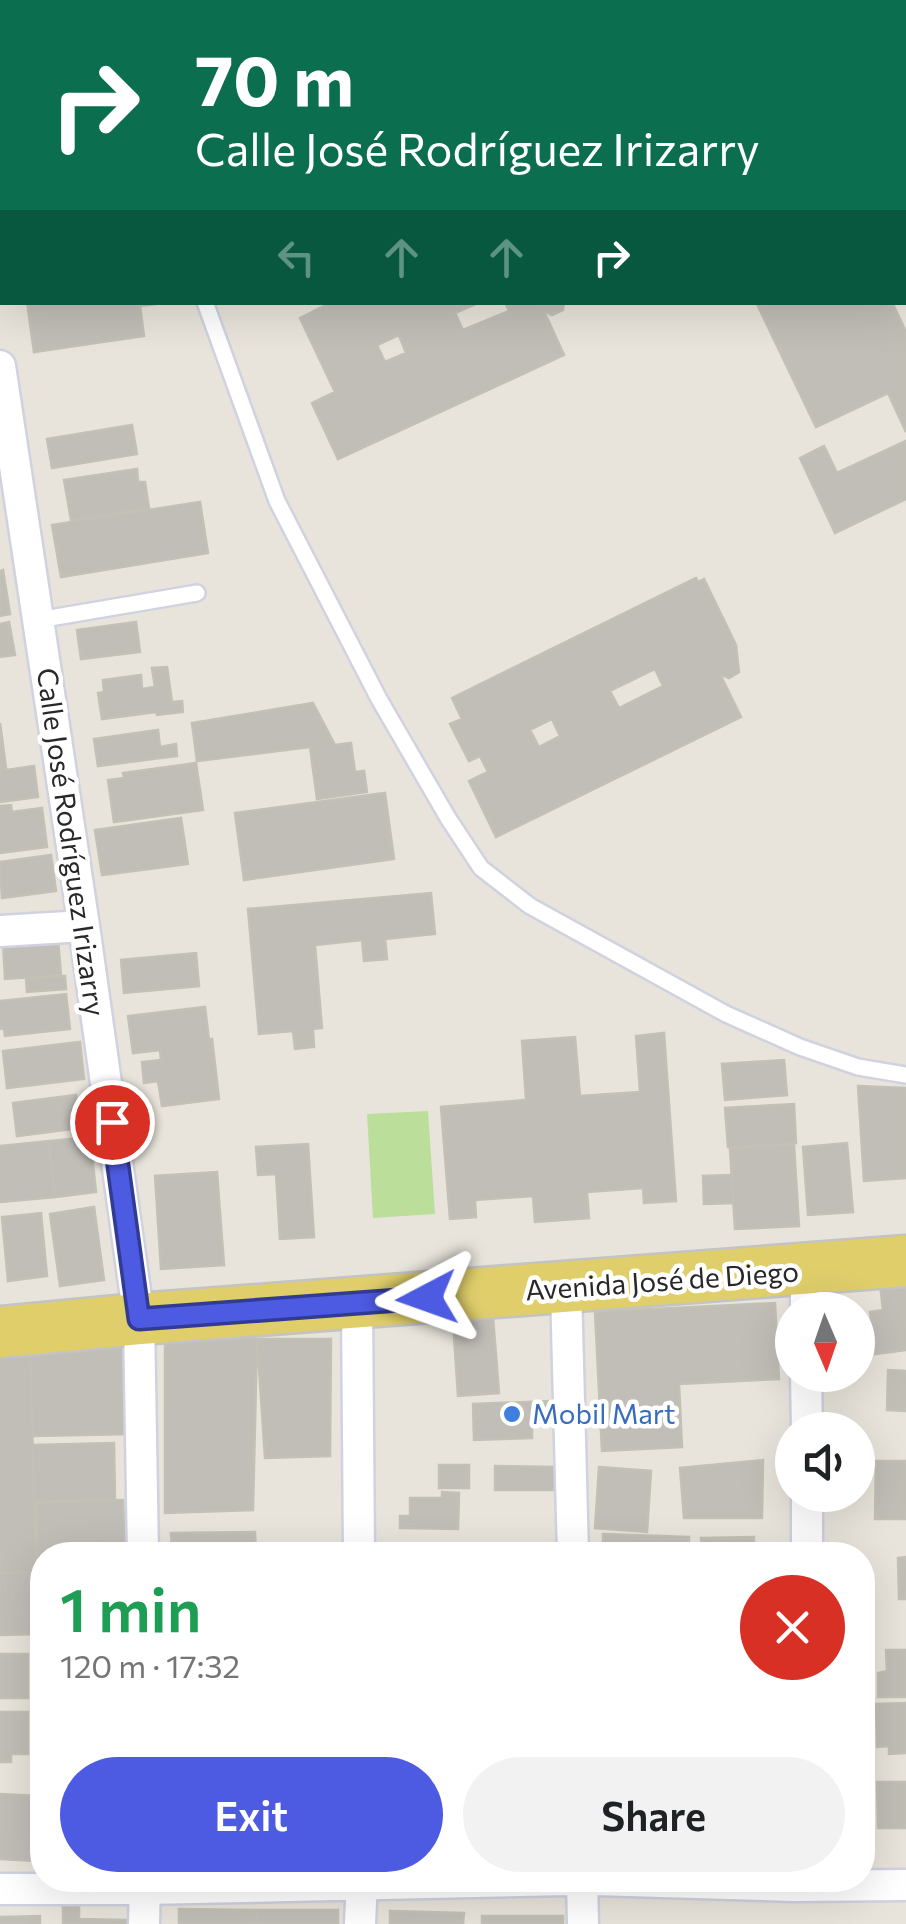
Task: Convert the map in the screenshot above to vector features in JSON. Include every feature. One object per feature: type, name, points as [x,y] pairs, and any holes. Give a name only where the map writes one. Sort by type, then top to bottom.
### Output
[{"type":"main road","name":"Avenida José de Diego","points":[[0,1332],[566,1288],[806,1290],[906,1262]]},
{"type":"street","name":"Calle José Rodríguez Irizarry","points":[[0,366],[139,1319],[143,1542]]},
{"type":"street","points":[[0,932],[84,926]]},
{"type":"street","points":[[566,1288],[573,1542]]},
{"type":"street","points":[[358,1304],[360,1542]]},
{"type":"street","points":[[807,1512],[808,1542]]},
{"type":"street","points":[[875,1884],[906,1885]]},
{"type":"street","points":[[0,1889],[30,1888]]},
{"type":"street","points":[[144,1924],[145,1892]]},
{"type":"street","points":[[360,1924],[362,1892]]},
{"type":"street","points":[[582,1892],[582,1924]]},
{"type":"lane","points":[[206,305],[277,501],[378,700],[481,868],[530,906],[726,1014],[800,1047],[858,1067],[906,1075]]},
{"type":"lane","points":[[38,620],[197,593]]},
{"type":"green space","points":[[428,1111],[435,1214],[373,1218],[367,1114]]},
{"type":"building","points":[[27,305],[148,305],[140,306],[144,336],[34,352]]},
{"type":"building","points":[[326,305],[473,305],[455,313],[463,330],[509,311],[506,305],[564,305],[563,310],[552,315],[544,311],[564,355],[338,459],[312,403],[335,392],[300,318]],"holes":[[[399,335],[406,353],[385,362],[377,345]]]},
{"type":"building","points":[[757,305],[893,305],[906,332],[906,432],[888,393],[816,427]]},
{"type":"building","points":[[132,425],[137,454],[52,468],[47,439]]},
{"type":"building","points":[[906,441],[906,499],[835,533],[800,458],[824,446],[837,473]]},
{"type":"building","points":[[137,469],[138,482],[145,482],[149,508],[71,520],[64,480]]},
{"type":"building","points":[[200,502],[208,553],[61,577],[52,525]]},
{"type":"building","points":[[3,570],[10,614],[0,616],[0,571]]},
{"type":"building","points":[[696,578],[698,582],[704,579],[736,645],[739,672],[729,678],[720,674],[741,717],[496,837],[469,781],[488,772],[480,756],[469,761],[450,724],[462,719],[452,698]],"holes":[[[655,669],[663,686],[619,708],[610,691]],[[552,719],[560,736],[539,747],[530,730]]]},
{"type":"building","points":[[9,622],[15,655],[0,657],[0,624]]},
{"type":"building","points":[[136,622],[140,652],[81,659],[77,630]]},
{"type":"building","points":[[167,667],[172,702],[182,701],[183,712],[102,719],[98,693],[104,692],[103,680],[141,675],[142,689],[155,687],[152,668]]},
{"type":"building","points":[[313,703],[335,745],[351,743],[355,772],[364,771],[367,792],[317,799],[310,747],[197,761],[192,723]]},
{"type":"building","points":[[0,723],[6,768],[0,769]]},
{"type":"building","points":[[158,730],[160,747],[176,744],[177,756],[98,766],[94,739]]},
{"type":"building","points":[[196,763],[203,810],[114,822],[108,780],[124,778],[123,773]]},
{"type":"building","points":[[34,766],[38,797],[0,802],[0,771]]},
{"type":"building","points":[[385,793],[394,859],[244,880],[235,813]]},
{"type":"building","points":[[11,805],[12,812],[42,808],[47,847],[0,853],[0,806]]},
{"type":"building","points":[[181,818],[188,864],[102,875],[95,830]]},
{"type":"building","points":[[51,855],[56,891],[2,898],[0,862]]},
{"type":"building","points":[[431,893],[435,934],[385,939],[387,959],[364,961],[362,940],[315,945],[322,1028],[313,1029],[314,1047],[295,1049],[293,1031],[259,1034],[248,909]]},
{"type":"building","points":[[58,939],[61,975],[5,979],[3,942]]},
{"type":"building","points":[[196,953],[199,986],[124,993],[121,960]]},
{"type":"building","points":[[65,976],[66,989],[27,992],[26,979]]},
{"type":"building","points":[[66,994],[70,1029],[5,1036],[4,1028],[0,1029],[0,1001]]},
{"type":"building","points":[[205,1007],[219,1099],[162,1106],[158,1081],[144,1083],[142,1062],[161,1060],[160,1050],[133,1053],[128,1016]]},
{"type":"building","points":[[664,1033],[676,1201],[644,1203],[643,1188],[587,1192],[589,1218],[535,1222],[533,1196],[475,1200],[476,1217],[450,1219],[441,1107],[526,1100],[522,1041],[575,1037],[580,1096],[640,1092],[636,1036]]},
{"type":"building","points":[[80,1042],[84,1079],[7,1088],[3,1051]]},
{"type":"building","points":[[784,1060],[787,1095],[725,1100],[722,1064]]},
{"type":"building","points":[[858,1086],[906,1088],[906,1178],[864,1181]]},
{"type":"building","points":[[76,1095],[81,1128],[17,1136],[13,1103]]},
{"type":"building","points":[[794,1104],[796,1143],[728,1147],[725,1108]]},
{"type":"building","points":[[90,1137],[96,1192],[55,1197],[49,1141]]},
{"type":"building","points":[[49,1141],[55,1197],[0,1202],[0,1146]]},
{"type":"building","points":[[847,1143],[853,1212],[808,1215],[803,1147]]},
{"type":"building","points":[[308,1144],[314,1237],[280,1239],[276,1174],[258,1175],[256,1147]]},
{"type":"building","points":[[794,1145],[799,1226],[735,1229],[730,1149]]},
{"type":"building","points":[[217,1172],[224,1265],[161,1269],[155,1176]]},
{"type":"building","points":[[732,1175],[733,1203],[704,1204],[703,1176]]},
{"type":"building","points":[[94,1207],[104,1280],[60,1286],[50,1214]]},
{"type":"building","points":[[41,1213],[47,1276],[8,1281],[2,1217]]},
{"type":"building","points":[[906,1281],[906,1350],[875,1354],[875,1311],[883,1310],[880,1284]]},
{"type":"building","points":[[775,1303],[775,1379],[679,1384],[682,1447],[602,1451],[595,1312]]},
{"type":"building","points":[[493,1317],[499,1393],[458,1396],[453,1321]]},
{"type":"building","points":[[165,1337],[257,1339],[253,1510],[165,1513]]},
{"type":"building","points":[[257,1339],[331,1339],[330,1456],[265,1458]]},
{"type":"building","points":[[131,1347],[133,1434],[33,1436],[30,1350]]},
{"type":"building","points":[[0,1350],[30,1350],[35,1542],[30,1542],[30,1572],[0,1573]]},
{"type":"building","points":[[888,1370],[906,1371],[906,1411],[887,1410]]},
{"type":"building","name":"Mobil Mart","points":[[551,1401],[552,1424],[532,1425],[532,1438],[474,1440],[473,1404]]},
{"type":"building","points":[[114,1443],[115,1499],[34,1501],[33,1445]]},
{"type":"building","points":[[763,1460],[762,1518],[684,1518],[680,1468]]},
{"type":"building","points":[[876,1461],[906,1461],[906,1519],[875,1519]]},
{"type":"building","points":[[439,1465],[469,1465],[469,1488],[439,1488]]},
{"type":"building","points":[[495,1466],[558,1467],[557,1490],[495,1490]]},
{"type":"building","points":[[599,1467],[651,1471],[647,1532],[595,1528]]},
{"type":"building","points":[[442,1492],[459,1493],[458,1529],[400,1528],[400,1516],[410,1516],[410,1498],[442,1498]]},
{"type":"building","points":[[123,1500],[125,1542],[37,1542],[36,1503]]},
{"type":"building","points":[[255,1532],[255,1542],[171,1542],[171,1533]]},
{"type":"building","points":[[603,1534],[689,1537],[689,1542],[603,1542]]},
{"type":"building","points":[[754,1537],[754,1542],[701,1542],[701,1538]]},
{"type":"building","points":[[906,1557],[906,1599],[899,1599],[898,1558]]},
{"type":"building","points":[[30,1572],[30,1634],[0,1635],[0,1573]]},
{"type":"building","points":[[886,1650],[906,1650],[906,1697],[878,1697],[878,1673],[887,1671]]},
{"type":"building","points":[[0,1654],[28,1654],[28,1698],[0,1698]]},
{"type":"building","points":[[906,1703],[906,1753],[889,1754],[889,1746],[877,1747],[876,1704]]},
{"type":"building","points":[[0,1712],[28,1712],[28,1754],[11,1754],[11,1762],[0,1762]]},
{"type":"building","points":[[877,1782],[906,1782],[906,1828],[878,1828]]},
{"type":"building","points":[[0,1794],[30,1796],[30,1861],[0,1859]]},
{"type":"building","points":[[63,1905],[79,1905],[79,1919],[126,1920],[126,1924],[63,1924]]},
{"type":"building","points":[[179,1909],[257,1910],[256,1924],[179,1924]]},
{"type":"building","points":[[257,1910],[338,1910],[338,1924],[256,1924]]},
{"type":"building","points":[[390,1911],[464,1913],[463,1924],[390,1924]]},
{"type":"building","points":[[40,1916],[40,1924],[0,1924],[0,1917]]},
{"type":"building","points":[[482,1916],[563,1916],[563,1924],[482,1924]]},
{"type":"place","name":"Mobil Mart","points":[[512,1414]]},
{"type":"route","points":[[112,1122],[139,1319],[427,1298]]}]
